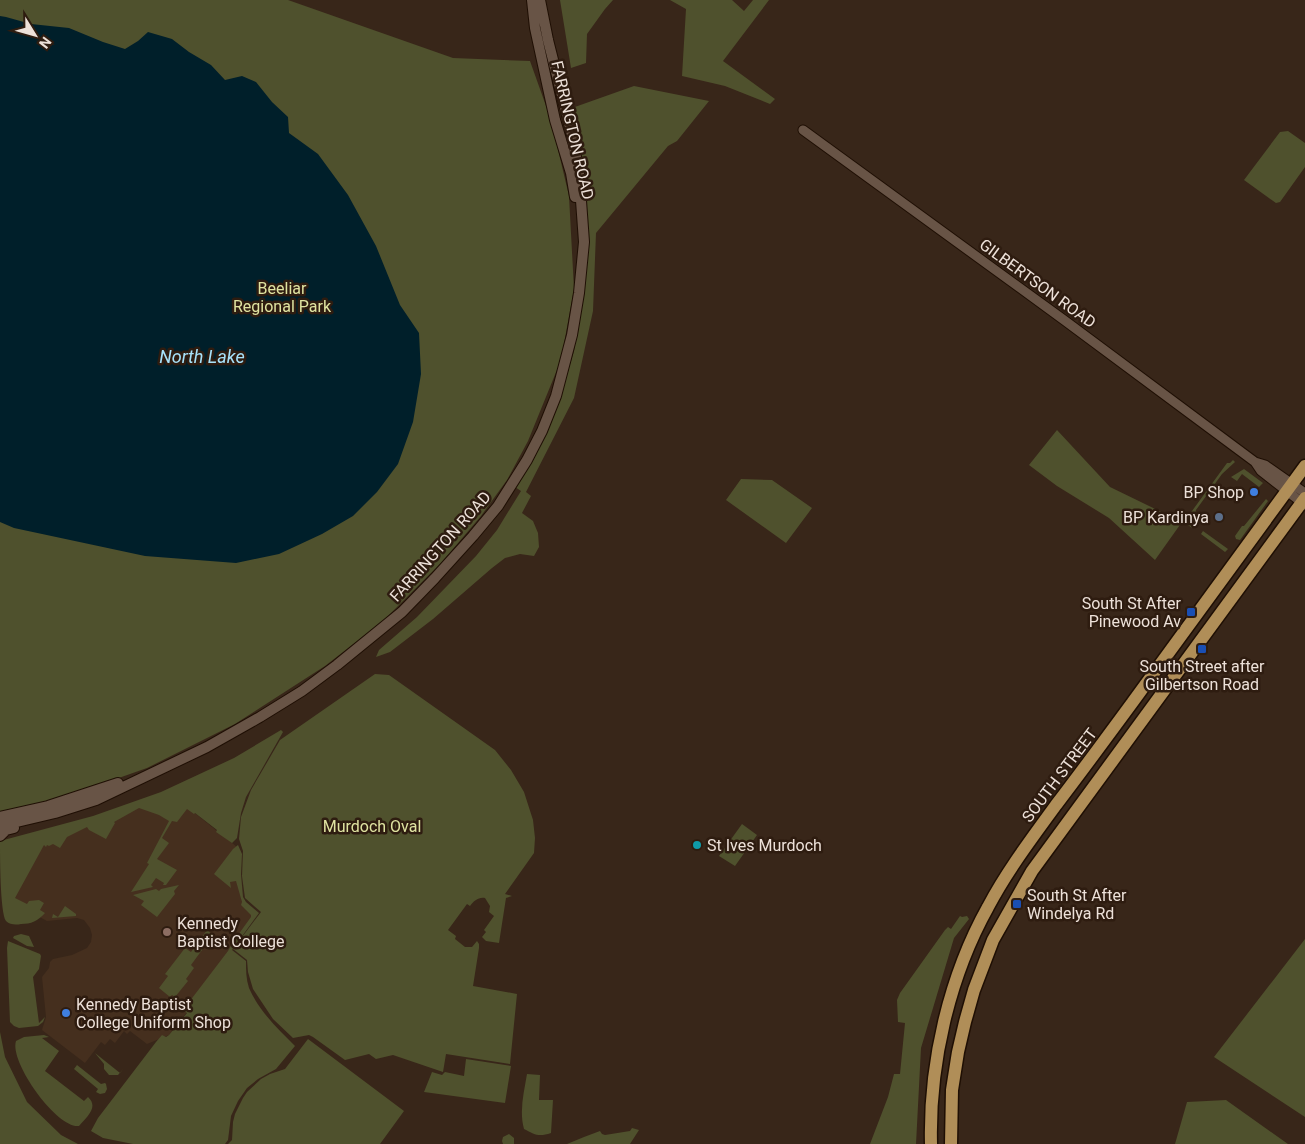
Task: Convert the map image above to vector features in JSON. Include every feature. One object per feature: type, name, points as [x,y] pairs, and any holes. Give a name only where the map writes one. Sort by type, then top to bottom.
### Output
[{"type":"highway","name":"SOUTH STREET","points":[[931,1144],[932,1103],[940,1042],[954,986],[987,908],[1016,860],[1305,466]]},
{"type":"highway","points":[[951,1144],[952,1090],[958,1052],[972,998],[993,940],[1032,871],[1304,500]]},
{"type":"highway","points":[[976,931],[993,940]]},
{"type":"main road","name":"FARRINGTON ROAD","points":[[532,0],[535,28],[555,120],[571,173],[576,200],[580,267]]},
{"type":"main road","name":"FARRINGTON ROAD","points":[[0,826],[47,815],[92,801],[207,747],[302,691],[402,612],[435,578],[498,506],[527,460],[542,431],[556,396],[572,335],[584,242],[579,173],[572,135],[540,0]]},
{"type":"main road","name":"FARRINGTON ROAD","points":[[0,818],[48,806],[168,765]]},
{"type":"main road","points":[[0,836],[8,829],[83,808],[92,801]]},
{"type":"street","name":"GILBERTSON ROAD","points":[[803,130],[1255,462],[1265,465],[1304,500]]},
{"type":"shaded area","name":"Kennedy Baptist College","points":[[176,798],[237,847],[242,902],[256,915],[232,949],[233,953],[169,1035],[147,1044],[130,1031],[127,1034],[124,1031],[115,1043],[110,1039],[105,1045],[101,1042],[85,1063],[42,1030],[46,1017],[42,977],[53,959],[72,955],[87,948],[91,942],[90,928],[84,920],[77,918],[47,921],[8,900],[40,843],[89,820]]},
{"type":"green space","name":"Beeliar Regional Park","points":[[0,0],[288,0],[453,58],[530,61],[551,120],[569,196],[574,289],[561,360],[528,441],[507,480],[481,516],[441,563],[383,621],[325,666],[235,724],[147,768],[48,803],[0,812]]},
{"type":"green space","points":[[560,0],[613,0],[587,34],[586,63],[571,68]]},
{"type":"green space","points":[[670,0],[732,0],[744,11],[753,0],[769,0],[723,61],[775,99],[770,104],[725,86],[682,76],[686,9]]},
{"type":"green space","points":[[634,86],[709,101],[677,141],[668,146],[596,233],[593,311],[574,398],[526,492],[531,496],[522,513],[533,521],[538,533],[539,547],[534,556],[520,554],[505,558],[433,619],[390,652],[376,657],[379,650],[417,617],[476,556],[497,530],[521,491],[515,487],[561,395],[574,351],[588,257],[585,181],[572,108]]},
{"type":"green space","points":[[1288,131],[1305,143],[1305,167],[1280,202],[1276,203],[1244,180],[1280,132]]},
{"type":"green space","points":[[1057,430],[1110,487],[1182,522],[1155,560],[1109,518],[1057,486],[1029,465]]},
{"type":"green space","points":[[1233,460],[1235,462],[1222,474],[1196,510],[1195,522],[1192,528],[1184,522],[1227,463]]},
{"type":"green space","points":[[1244,469],[1263,483],[1259,487],[1242,474],[1237,481],[1231,477]]},
{"type":"green space","points":[[741,479],[772,480],[812,508],[786,543],[726,500]]},
{"type":"green space","points":[[1266,499],[1268,501],[1240,540],[1236,539],[1235,536],[1242,526]]},
{"type":"green space","points":[[1203,531],[1228,549],[1225,552],[1201,534]]},
{"type":"green space","name":"Murdoch Oval","points":[[375,674],[389,675],[495,750],[511,770],[524,792],[533,820],[534,853],[505,894],[512,896],[506,898],[499,943],[486,941],[482,937],[486,932],[484,930],[494,916],[489,912],[490,906],[485,898],[476,900],[470,906],[467,904],[448,930],[465,947],[472,947],[477,941],[479,944],[473,986],[517,994],[510,1064],[446,1054],[443,1072],[393,1055],[376,1059],[369,1054],[345,1060],[309,1035],[293,1038],[273,1019],[253,989],[247,960],[233,949],[261,912],[245,898],[242,876],[243,851],[239,839],[241,817],[251,790],[280,740]]},
{"type":"green space","points":[[281,730],[283,732],[246,797],[237,838],[232,843],[216,832],[217,830],[195,813],[187,809],[177,822],[172,821],[162,838],[169,843],[157,859],[177,870],[166,885],[163,885],[164,883],[156,878],[151,885],[153,887],[131,892],[149,864],[147,863],[169,821],[159,815],[139,808],[114,822],[106,839],[87,827],[67,837],[60,848],[53,844],[46,847],[44,845],[15,898],[27,904],[29,901],[39,900],[44,903],[40,910],[45,913],[37,920],[28,923],[17,925],[6,921],[1,896],[0,841],[93,816],[161,792],[234,758]]},
{"type":"green space","points":[[742,824],[757,835],[735,866],[719,856]]},
{"type":"green space","points":[[238,845],[242,854],[243,897],[259,913],[232,950],[246,961],[248,985],[258,1004],[269,1019],[295,1046],[276,1069],[247,1088],[231,1116],[228,1140],[225,1144],[133,1144],[103,1138],[91,1131],[98,1118],[156,1042],[162,1035],[166,1037],[169,1035],[187,1013],[183,1010],[228,951],[251,917],[241,905],[242,902],[236,881],[230,882],[231,888],[214,874]]},
{"type":"green space","points":[[179,885],[174,891],[175,894],[157,917],[141,905],[144,901],[133,895],[156,889],[159,891]]},
{"type":"green space","points":[[65,906],[76,916],[52,918],[53,914],[58,917]]},
{"type":"green space","points":[[960,916],[967,916],[969,919],[954,938],[921,1048],[916,1144],[870,1144],[888,1097],[894,1074],[900,1074],[905,1023],[898,1022],[897,1000],[945,930],[948,927],[951,929]]},
{"type":"green space","points":[[207,930],[213,935],[191,965],[194,968],[186,979],[188,981],[175,997],[172,995],[170,997],[159,988],[168,976],[165,974],[185,948],[191,952]]},
{"type":"green space","points":[[21,934],[29,936],[34,947],[27,946],[13,938]]},
{"type":"green space","points":[[1305,939],[1305,1117],[1214,1057]]},
{"type":"green space","points":[[8,941],[41,956],[39,969],[33,977],[39,1023],[45,1017],[38,1026],[19,1028],[10,1022]]},
{"type":"green space","points":[[0,1032],[5,1057],[27,1102],[61,1135],[78,1144],[0,1144]]},
{"type":"green space","points":[[44,1035],[49,1037],[42,1038],[59,1051],[45,1071],[84,1101],[88,1097],[91,1101],[91,1112],[79,1126],[70,1124],[59,1117],[48,1106],[27,1078],[20,1064],[16,1051],[16,1041],[24,1037]]},
{"type":"green space","points":[[308,1039],[404,1111],[380,1144],[228,1144],[232,1140],[235,1114],[247,1092],[261,1079],[285,1069]]},
{"type":"green space","points":[[95,1053],[120,1073],[118,1075],[109,1075],[104,1069],[104,1064]]},
{"type":"green space","points":[[466,1059],[511,1066],[505,1103],[424,1092],[432,1072],[442,1075],[445,1072],[464,1076]]},
{"type":"green space","points":[[77,1065],[101,1084],[106,1084],[107,1089],[105,1093],[100,1094],[96,1092],[98,1089],[74,1069]]},
{"type":"green space","points":[[527,1074],[540,1075],[539,1100],[553,1100],[551,1133],[537,1135],[524,1129],[522,1108]]},
{"type":"green space","points":[[1226,1100],[1288,1144],[1175,1144],[1187,1102]]},
{"type":"green space","points":[[632,1128],[639,1130],[630,1144],[567,1144],[600,1131],[605,1135],[630,1131]]},
{"type":"green space","points":[[509,1134],[514,1138],[514,1144],[503,1144],[503,1137]]},
{"type":"water","name":"North Lake","points":[[0,16],[31,24],[69,28],[125,49],[148,32],[172,39],[211,65],[225,80],[242,76],[256,82],[272,102],[288,117],[289,133],[318,154],[348,195],[376,246],[400,305],[419,333],[421,374],[413,422],[398,464],[377,492],[353,516],[322,534],[279,554],[236,563],[145,556],[14,528],[0,522]]},
{"type":"place","name":"BP Shop","points":[[1254,492]]},
{"type":"place","name":"BP Kardinya","points":[[1219,517]]},
{"type":"place","name":"South St After Pinewood Av","points":[[1191,612]]},
{"type":"place","name":"South Street after Gilbertson Road","points":[[1202,649]]},
{"type":"place","name":"St Ives Murdoch","points":[[697,845]]},
{"type":"place","name":"South St After Windelya Rd","points":[[1017,904]]},
{"type":"place","name":"Kennedy Baptist College","points":[[167,932]]},
{"type":"place","name":"Kennedy Baptist College Uniform Shop","points":[[66,1013]]}]
